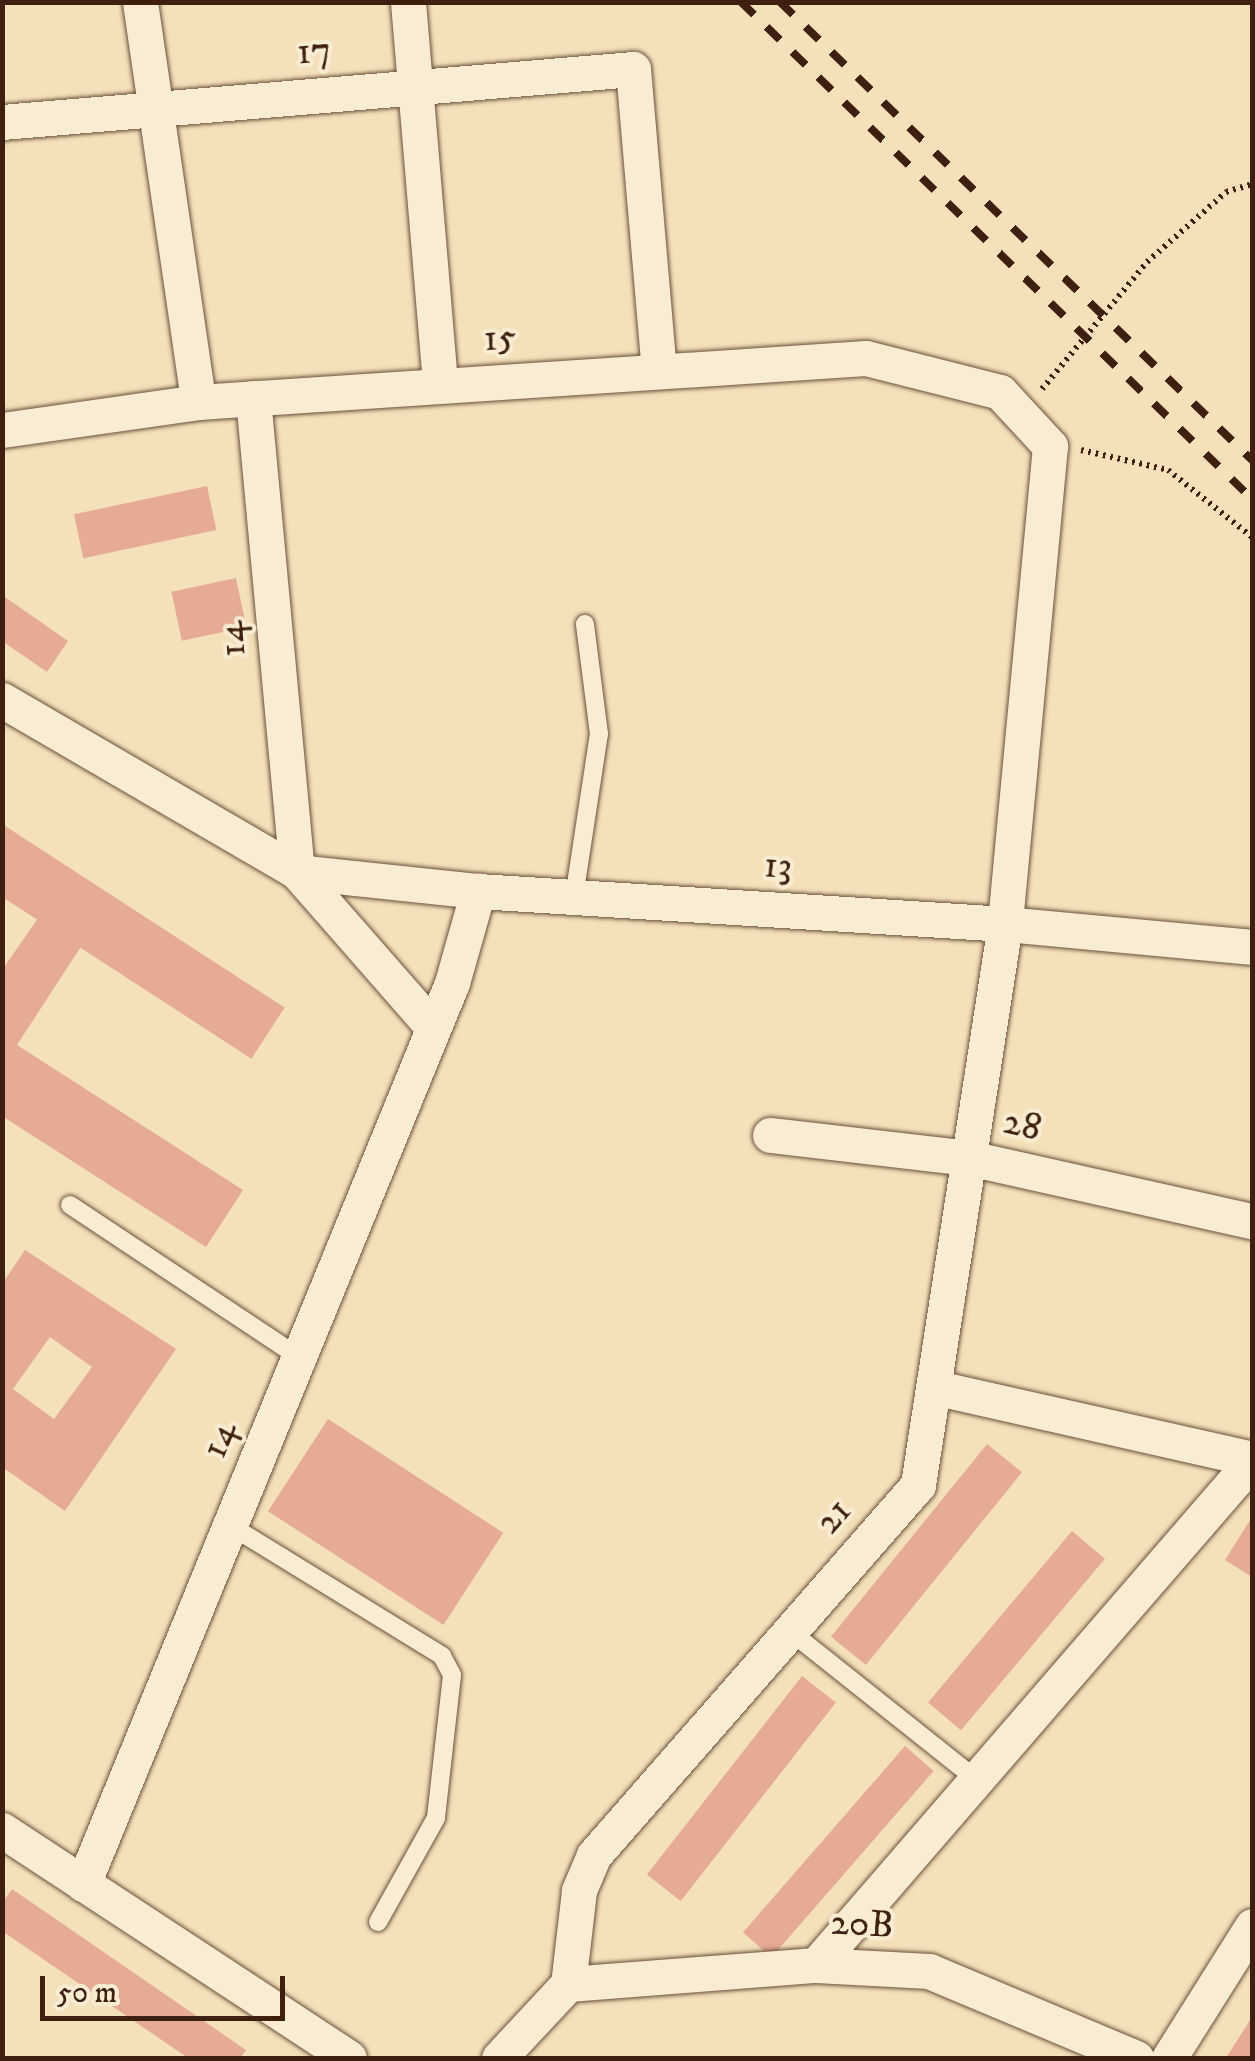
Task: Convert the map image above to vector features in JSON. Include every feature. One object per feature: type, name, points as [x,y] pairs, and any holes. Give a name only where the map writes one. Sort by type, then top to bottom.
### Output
[{"type":"street","points":[[140,2],[198,402]]},
{"type":"street","points":[[408,2],[440,386]]},
{"type":"street","name":"17","points":[[2,122],[633,68],[659,371]]},
{"type":"street","name":"15","points":[[2,430],[198,402],[866,358],[1010,404]]},
{"type":"street","name":"14","points":[[253,398],[297,872]]},
{"type":"street","points":[[1010,404],[1050,446]]},
{"type":"street","name":"21","points":[[568,1984],[579,1891],[594,1855],[918,1485],[1006,924],[1050,446]]},
{"type":"street","name":"13","points":[[2,700],[297,872],[432,1026]]},
{"type":"street","name":"13","points":[[297,872],[478,891],[1006,924],[1252,947]]},
{"type":"street","name":"14","points":[[83,1884],[452,983],[478,891]]},
{"type":"street","name":"28","points":[[770,1134],[969,1158],[1252,1221]]},
{"type":"street","points":[[816,1964],[1252,1460],[934,1386]]},
{"type":"street","points":[[2,1830],[348,2058]]},
{"type":"street","points":[[1168,2058],[1252,1926]]},
{"type":"street","name":"20B","points":[[568,1984],[816,1964],[929,1971],[1136,2058]]},
{"type":"street","points":[[499,2058],[568,1984]]},
{"type":"lane","points":[[574,896],[599,734],[585,624]]},
{"type":"lane","points":[[70,1205],[300,1358]]},
{"type":"lane","points":[[231,1526],[442,1656],[452,1676],[436,1818],[378,1922]]},
{"type":"lane","points":[[791,1632],[978,1780]]},
{"type":"path","points":[[1010,404],[1146,262],[1226,192],[1252,184]]},
{"type":"path","points":[[1050,446],[1123,455],[1168,470],[1252,538]]},
{"type":"building","points":[[207,486],[216,530],[83,558],[74,514]]},
{"type":"building","points":[[236,578],[246,627],[182,641],[171,592]]},
{"type":"building","points":[[2,595],[68,641],[47,672],[2,641]]},
{"type":"building","points":[[2,824],[285,1008],[251,1059],[2,897]]},
{"type":"building","points":[[41,914],[84,942],[17,1045],[243,1190],[206,1247],[2,1116],[2,970]]},
{"type":"building","points":[[25,1250],[176,1349],[65,1511],[2,1467],[2,1284]],"holes":[[[50,1337],[92,1367],[54,1419],[13,1389]]]},
{"type":"building","points":[[328,1419],[503,1533],[443,1625],[268,1511]]},
{"type":"building","points":[[987,1444],[1022,1472],[866,1665],[831,1637]]},
{"type":"building","points":[[1252,1517],[1252,1577],[1225,1560]]},
{"type":"building","points":[[1072,1531],[1105,1559],[961,1730],[928,1703]]},
{"type":"building","points":[[802,1676],[836,1702],[681,1901],[647,1875]]},
{"type":"building","points":[[905,1746],[934,1771],[772,1957],[743,1932]]},
{"type":"building","points":[[12,1889],[246,2050],[240,2058],[188,2058],[2,1931],[2,1903]]},
{"type":"building","points":[[1252,2017],[1252,2058],[1226,2058]]},
{"type":"railway","points":[[741,2],[1252,499]]},
{"type":"railway","points":[[780,2],[1252,460]]}]
